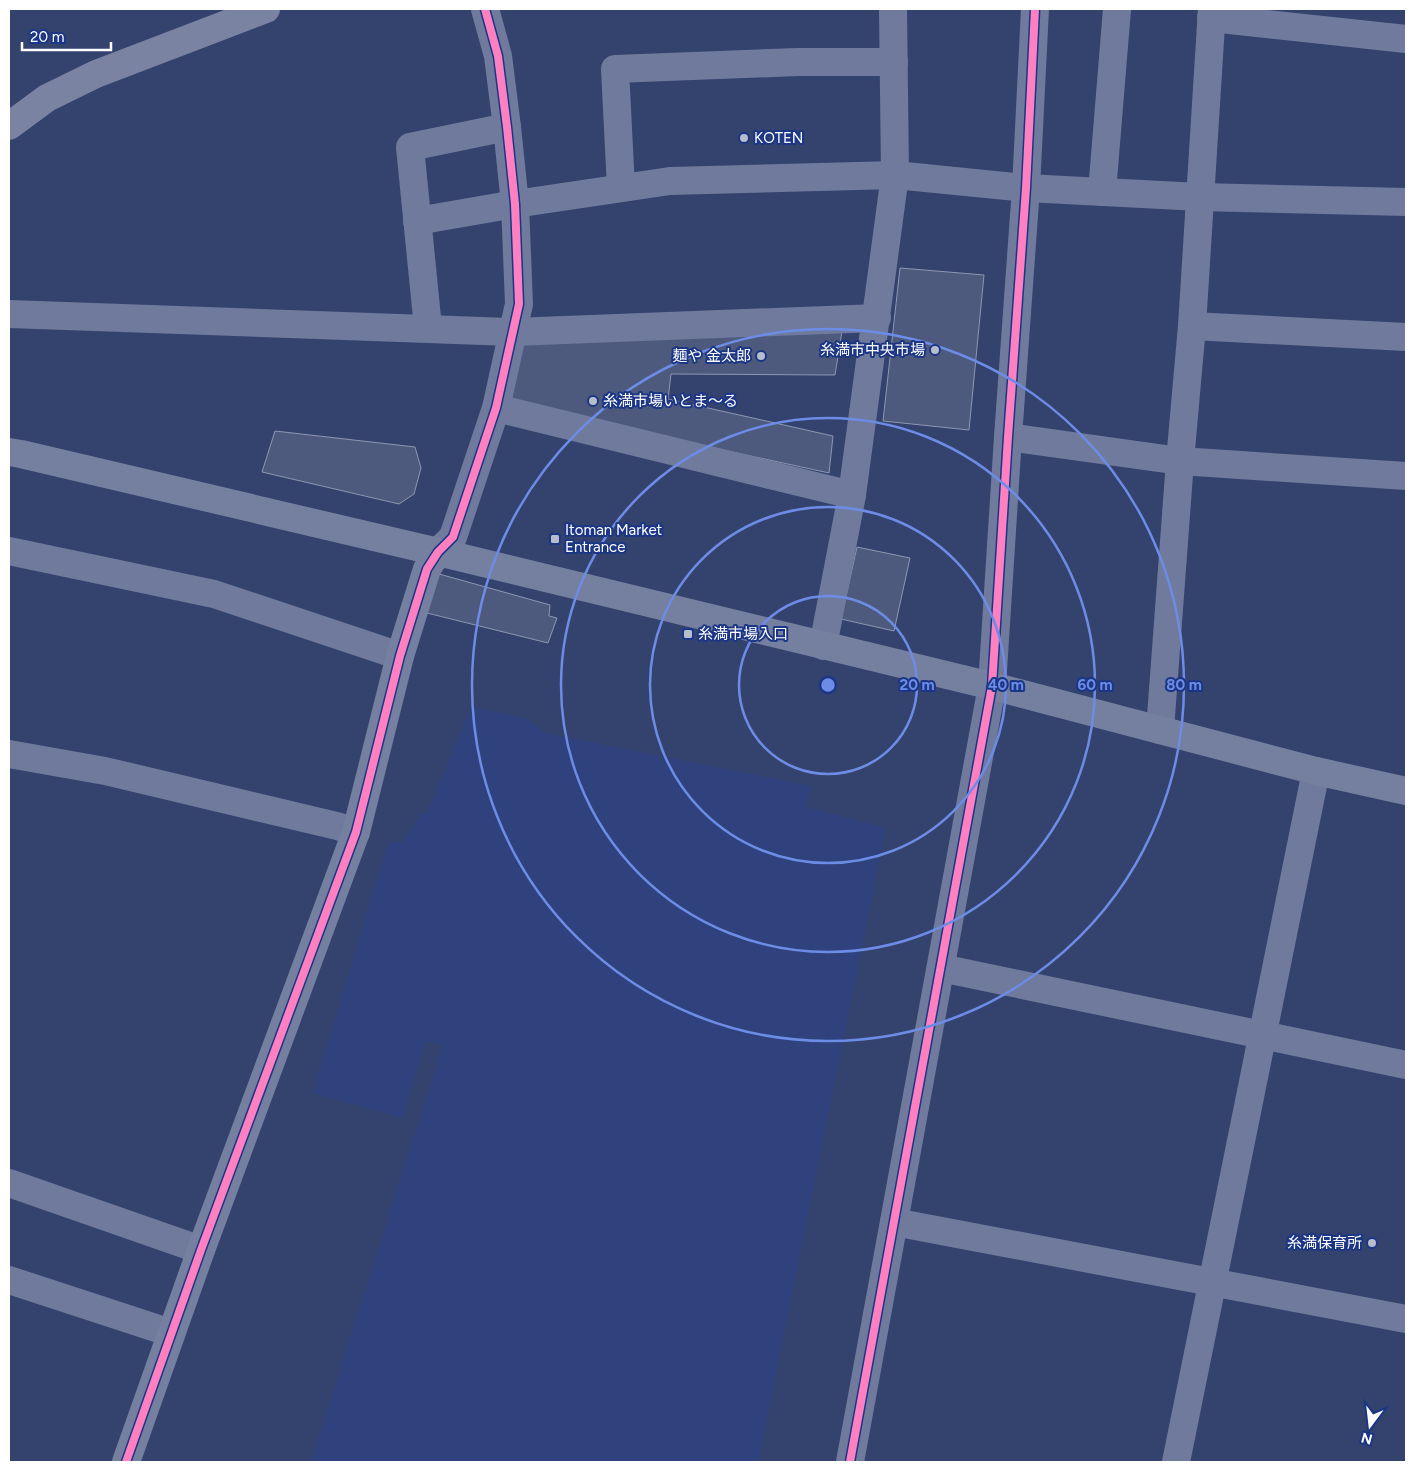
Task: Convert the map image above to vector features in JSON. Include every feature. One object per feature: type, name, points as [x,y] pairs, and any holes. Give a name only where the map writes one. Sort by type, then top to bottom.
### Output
[{"type":"main road","points":[[11,127],[47,98],[96,74],[266,9]]},
{"type":"street","points":[[126,1462],[201,1250],[356,832],[400,656],[427,569],[438,552],[453,537],[496,408],[519,304],[515,204],[507,127],[498,56],[485,9]]},
{"type":"street","points":[[823,646],[852,495],[895,175],[893,9]]},
{"type":"street","points":[[850,1462],[992,686],[1026,188],[1035,9]]},
{"type":"street","points":[[1102,192],[1117,9]]},
{"type":"street","points":[[1160,730],[1192,326],[1212,13],[1406,39]]},
{"type":"street","points":[[621,188],[615,69],[798,62],[894,62]]},
{"type":"street","points":[[428,328],[410,148],[507,127]]},
{"type":"street","points":[[417,221],[670,181],[895,175],[1026,188],[1200,198],[1406,202]]},
{"type":"street","points":[[9,314],[513,332],[877,318]]},
{"type":"street","points":[[1192,326],[1406,337]]},
{"type":"street","points":[[496,408],[852,495]]},
{"type":"street","points":[[1008,437],[1180,461],[1406,476]]},
{"type":"street","points":[[13,452],[438,552],[992,686],[1316,771],[1406,791]]},
{"type":"street","points":[[9,551],[214,594],[400,656]]},
{"type":"street","points":[[9,754],[105,771],[356,832]]},
{"type":"street","points":[[1176,1462],[1316,771]]},
{"type":"street","points":[[941,968],[1406,1065]]},
{"type":"street","points":[[9,1183],[201,1250]]},
{"type":"street","points":[[894,1222],[1406,1319]]},
{"type":"street","points":[[9,1280],[171,1334]]},
{"type":"water","points":[[471,706],[528,719],[545,733],[811,786],[806,807],[886,828],[758,1462],[311,1462],[443,1045],[426,1041],[402,1118],[313,1093],[388,843],[403,842],[421,813],[427,814]]},
{"type":"building","points":[[900,268],[984,275],[969,430],[883,421]]},
{"type":"building","name":"糸満市場いとま～る","points":[[842,331],[835,375],[671,374],[668,399],[833,436],[829,473],[507,403],[522,343]]},
{"type":"building","points":[[275,431],[415,447],[421,468],[414,494],[399,504],[262,472]]},
{"type":"building","points":[[857,547],[910,558],[894,631],[841,619]]},
{"type":"building","points":[[432,572],[550,605],[549,616],[557,618],[548,643],[423,612]]},
{"type":"cycle path","points":[[126,1462],[201,1250],[356,832],[400,656],[427,569],[438,552],[453,537],[496,408],[519,304],[515,204],[507,127],[498,56],[485,9]]},
{"type":"cycle path","points":[[850,1462],[992,686],[1026,188],[1035,9]]},
{"type":"place","name":"KOTEN","points":[[744,138]]},
{"type":"place","name":"糸満市中央市場","points":[[935,350]]},
{"type":"place","name":"麺や 金太郎","points":[[761,356]]},
{"type":"place","name":"糸満市場いとま～る","points":[[593,401]]},
{"type":"place","name":"Itoman Market Entrance","points":[[555,539]]},
{"type":"place","name":"糸満市場入口","points":[[688,634]]},
{"type":"place","name":"糸満保育所","points":[[1372,1243]]}]
